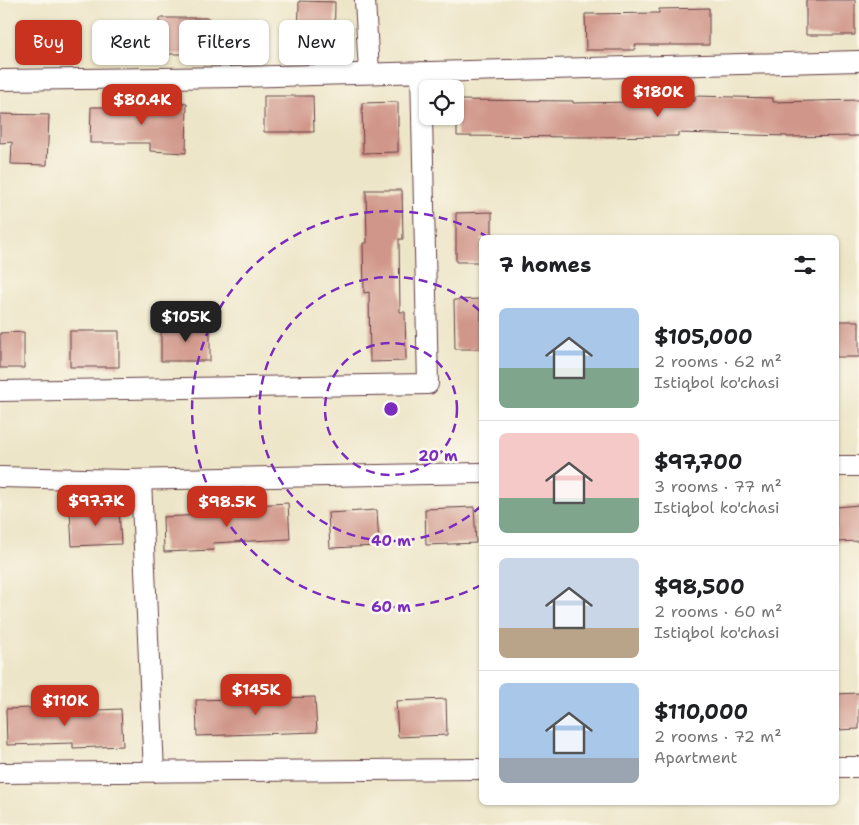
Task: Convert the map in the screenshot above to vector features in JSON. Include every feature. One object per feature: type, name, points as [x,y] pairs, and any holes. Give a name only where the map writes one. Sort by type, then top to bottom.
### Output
[{"type":"street","points":[[365,0],[369,74]]},
{"type":"street","points":[[0,80],[369,74],[859,61]]},
{"type":"street","points":[[0,391],[428,384],[421,72]]},
{"type":"street","points":[[839,466],[859,466]]},
{"type":"street","points":[[0,477],[141,480],[479,473]]},
{"type":"street","points":[[141,480],[154,772]]},
{"type":"street","points":[[839,767],[859,767]]},
{"type":"street","points":[[0,773],[479,769]]},
{"type":"building","points":[[806,0],[855,0],[855,35],[806,35]]},
{"type":"building","points":[[299,1],[335,2],[335,20],[299,20]]},
{"type":"building","points":[[709,8],[709,45],[635,45],[635,50],[586,50],[585,14],[659,13],[659,9]]},
{"type":"building","points":[[159,18],[209,18],[209,20],[179,20],[179,54],[169,54],[169,20],[159,20]]},
{"type":"building","points":[[264,96],[313,96],[314,132],[264,132]]},
{"type":"building","points":[[695,96],[773,98],[773,102],[859,100],[859,136],[787,137],[678,133],[678,136],[457,136],[457,125],[464,125],[464,100],[573,101],[573,103],[695,101]]},
{"type":"building","points":[[151,102],[187,103],[186,153],[150,151],[150,143],[90,143],[91,107],[151,107]]},
{"type":"building","points":[[398,102],[398,152],[363,153],[362,103]]},
{"type":"building","points":[[0,114],[49,115],[47,165],[11,164],[12,142],[0,143]]},
{"type":"building","points":[[366,190],[402,190],[403,239],[399,239],[400,312],[405,312],[406,361],[370,362],[369,292],[364,293],[363,243],[367,243]]},
{"type":"building","points":[[492,212],[492,235],[479,235],[479,262],[456,262],[456,213]]},
{"type":"building","points":[[479,299],[479,349],[455,349],[454,300]]},
{"type":"building","points":[[839,321],[859,321],[859,357],[839,357]]},
{"type":"building","points":[[161,325],[210,325],[210,361],[161,361]]},
{"type":"building","points":[[70,331],[119,331],[119,367],[70,367]]},
{"type":"building","points":[[24,332],[24,368],[0,368],[0,333]]},
{"type":"building","points":[[288,503],[290,539],[213,543],[214,550],[164,552],[163,517],[239,513],[239,506]]},
{"type":"building","points":[[859,505],[859,541],[839,542],[839,507]]},
{"type":"building","points":[[474,507],[476,543],[426,545],[425,509]]},
{"type":"building","points":[[119,508],[121,544],[72,546],[70,510]]},
{"type":"building","points":[[377,510],[379,546],[330,548],[328,513]]},
{"type":"building","points":[[859,693],[859,729],[839,730],[839,694]]},
{"type":"building","points":[[315,697],[317,732],[197,736],[196,700]]},
{"type":"building","points":[[446,699],[447,735],[398,737],[396,701]]},
{"type":"building","points":[[55,707],[56,712],[121,709],[123,746],[73,748],[73,743],[7,745],[6,709]]}]
